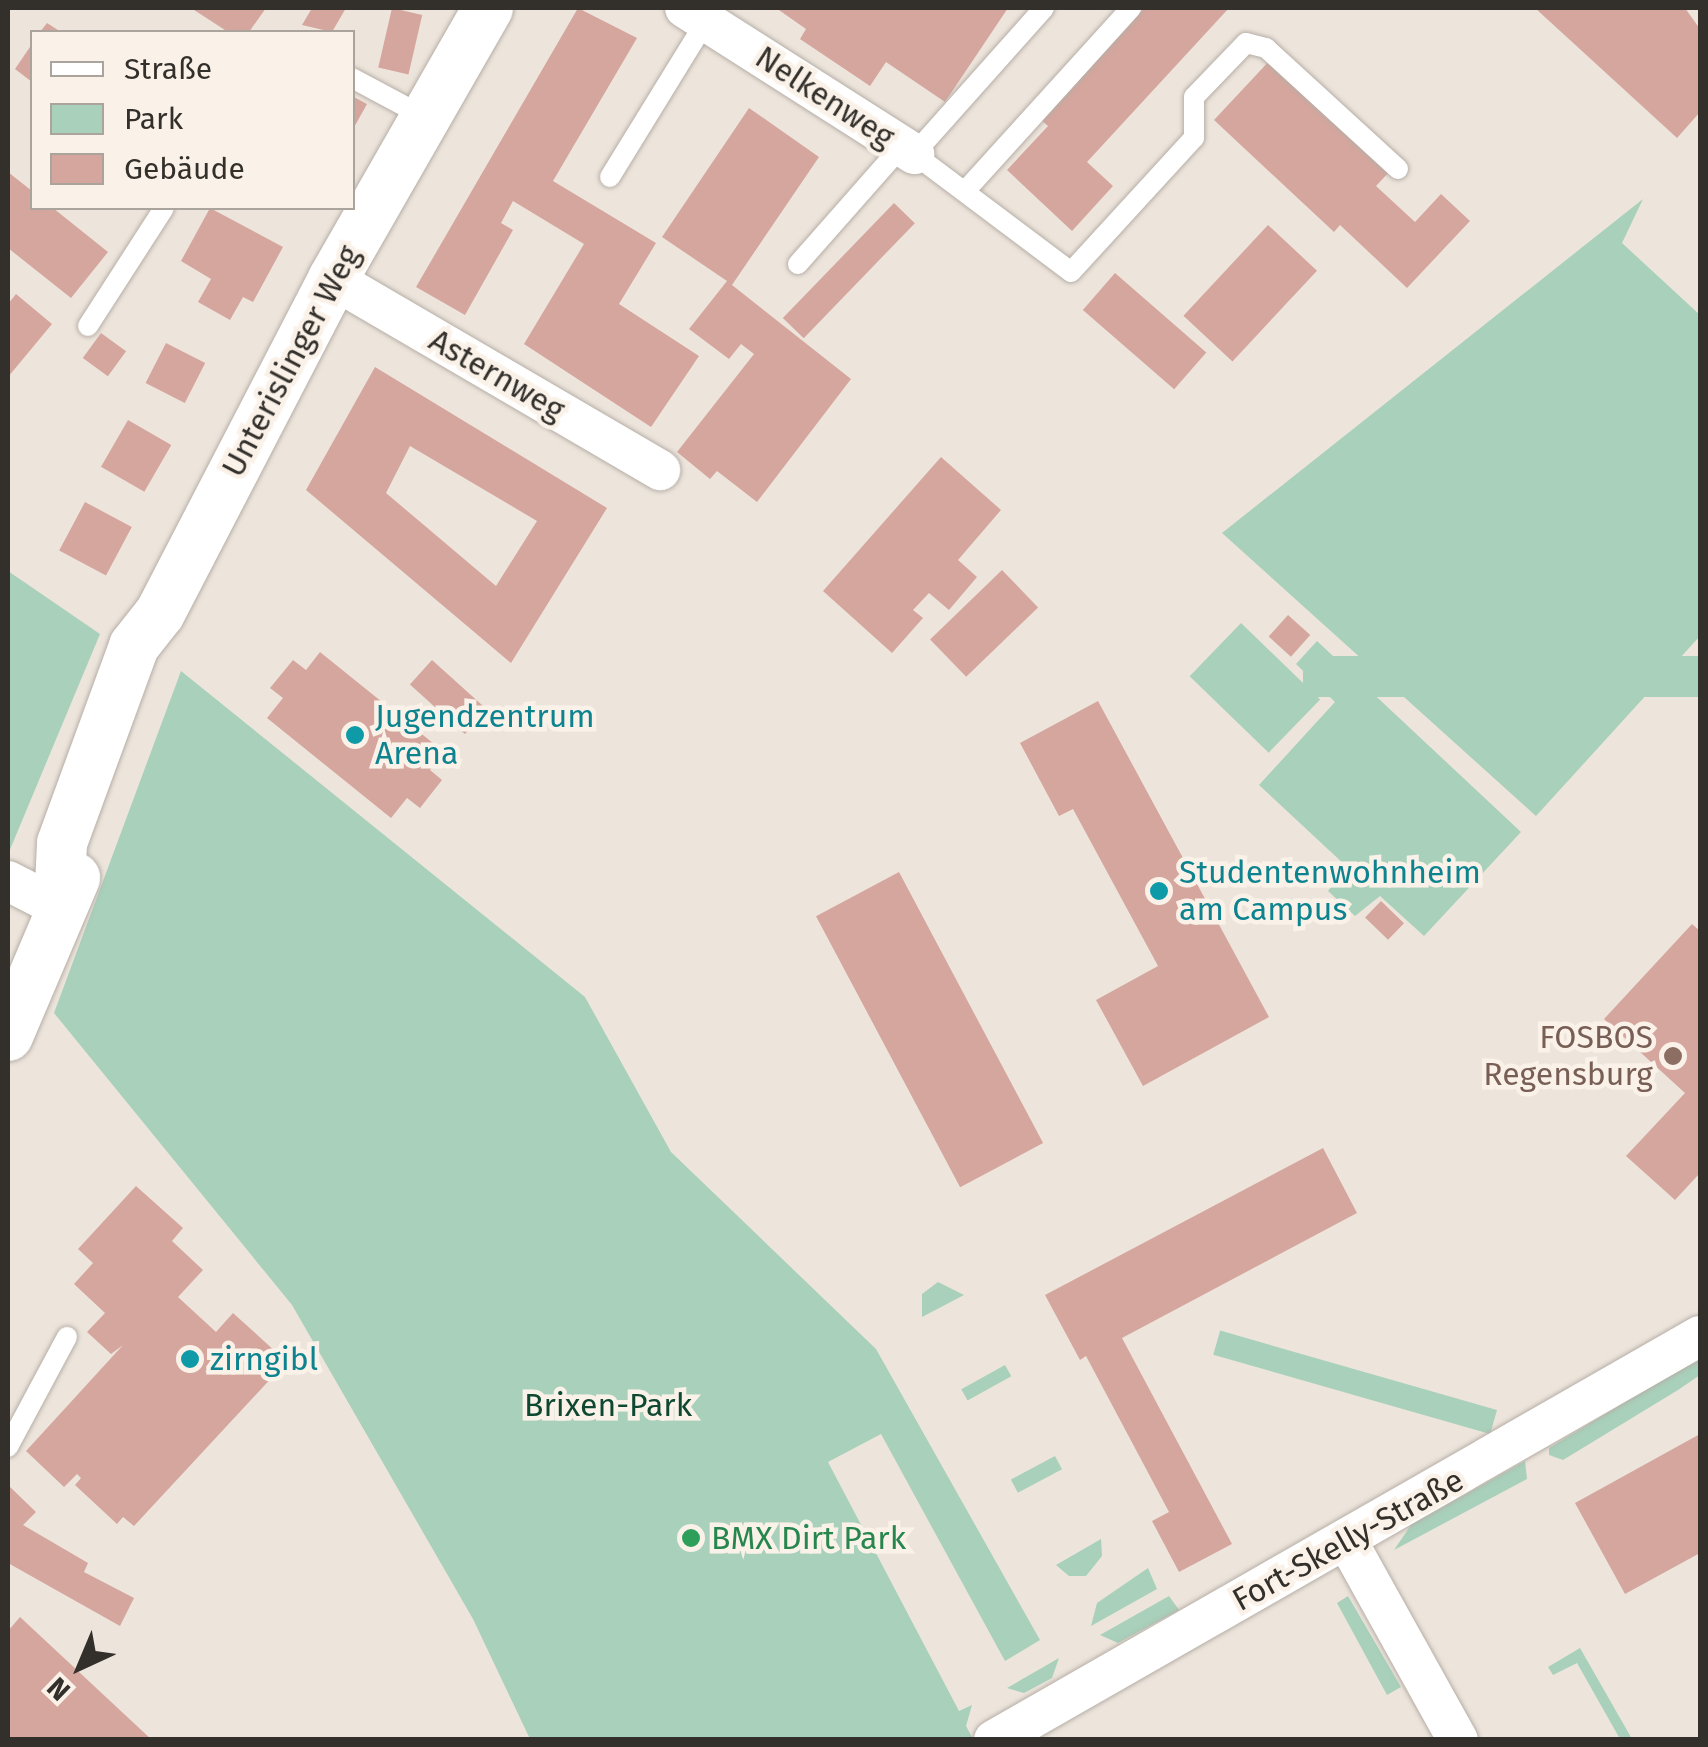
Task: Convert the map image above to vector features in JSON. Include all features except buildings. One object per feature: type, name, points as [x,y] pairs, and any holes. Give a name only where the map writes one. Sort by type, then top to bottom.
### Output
[{"type":"street","name":"Unterislinger Weg","points":[[8,1036],[59,907],[62,843],[134,646],[160,613],[333,279],[488,8]]},
{"type":"street","name":"Nelkenweg","points":[[696,14],[908,150]]},
{"type":"street","name":"Asternweg","points":[[333,279],[660,470]]},
{"type":"street","points":[[8,881],[59,907]]},
{"type":"street","name":"Fort-Skelly-Straße","points":[[994,1740],[1700,1336]]},
{"type":"street","points":[[1346,1539],[1458,1740]]},
{"type":"lane","points":[[798,264],[1044,8]]},
{"type":"lane","points":[[966,190],[1131,8]]},
{"type":"lane","points":[[610,177],[696,14]]},
{"type":"lane","points":[[908,150],[1070,272],[1194,138],[1194,98],[1246,43],[1266,48],[1398,170]]},
{"type":"lane","points":[[355,80],[425,117]]},
{"type":"lane","points":[[88,326],[163,210]]},
{"type":"lane","points":[[8,1448],[67,1337]]},
{"type":"green space","points":[[1643,199],[1622,243],[1700,315],[1700,636],[1536,816],[1222,533]]},
{"type":"green space","points":[[8,571],[100,634],[9,852],[8,850]]},
{"type":"green space","points":[[1241,623],[1320,699],[1269,753],[1190,676]]},
{"type":"green space","points":[[1317,641],[1521,832],[1424,936],[1380,896],[1355,916],[1328,891],[1346,866],[1259,785],[1335,702],[1296,664]]},
{"type":"green space","points":[[1303,656],[1700,656],[1700,697],[1303,697]]},
{"type":"green space","name":"Brixen-Park","points":[[181,671],[585,997],[671,1152],[876,1349],[1040,1640],[1005,1661],[881,1434],[828,1462],[959,1711],[972,1705],[966,1726],[973,1739],[530,1739],[473,1619],[292,1305],[54,1013]]},
{"type":"green space","points":[[938,1282],[964,1295],[922,1317],[922,1294]]},
{"type":"green space","points":[[1220,1331],[1497,1410],[1490,1434],[1213,1355]]},
{"type":"green space","points":[[1700,1357],[1700,1375],[1678,1390],[1563,1460],[1549,1455],[1549,1448]]},
{"type":"green space","points":[[1005,1365],[1011,1376],[968,1401],[961,1389]]},
{"type":"green space","points":[[1055,1456],[1062,1469],[1018,1493],[1011,1479]]},
{"type":"green space","points":[[1525,1461],[1527,1479],[1394,1550],[1411,1525]]},
{"type":"green space","points":[[1101,1539],[1102,1556],[1086,1576],[1069,1576],[1056,1565]]},
{"type":"green space","points":[[1148,1568],[1157,1589],[1091,1626],[1097,1603]]},
{"type":"green space","points":[[1169,1596],[1179,1610],[1118,1643],[1100,1635]]},
{"type":"green space","points":[[1348,1596],[1401,1687],[1387,1695],[1337,1603]]},
{"type":"green space","points":[[1580,1648],[1632,1739],[1620,1739],[1577,1663],[1553,1675],[1548,1667]]},
{"type":"green space","points":[[1059,1658],[1052,1678],[1024,1693],[1007,1688]]},
{"type":"place","name":"Jugendzentrum Arena","points":[[355,735]]},
{"type":"place","name":"Studentenwohnheim am Campus","points":[[1159,891]]},
{"type":"place","name":"FOSBOS Regensburg","points":[[1673,1056]]},
{"type":"place","name":"zirngibl","points":[[190,1359]]},
{"type":"place","name":"BMX Dirt Park","points":[[691,1538]]}]
